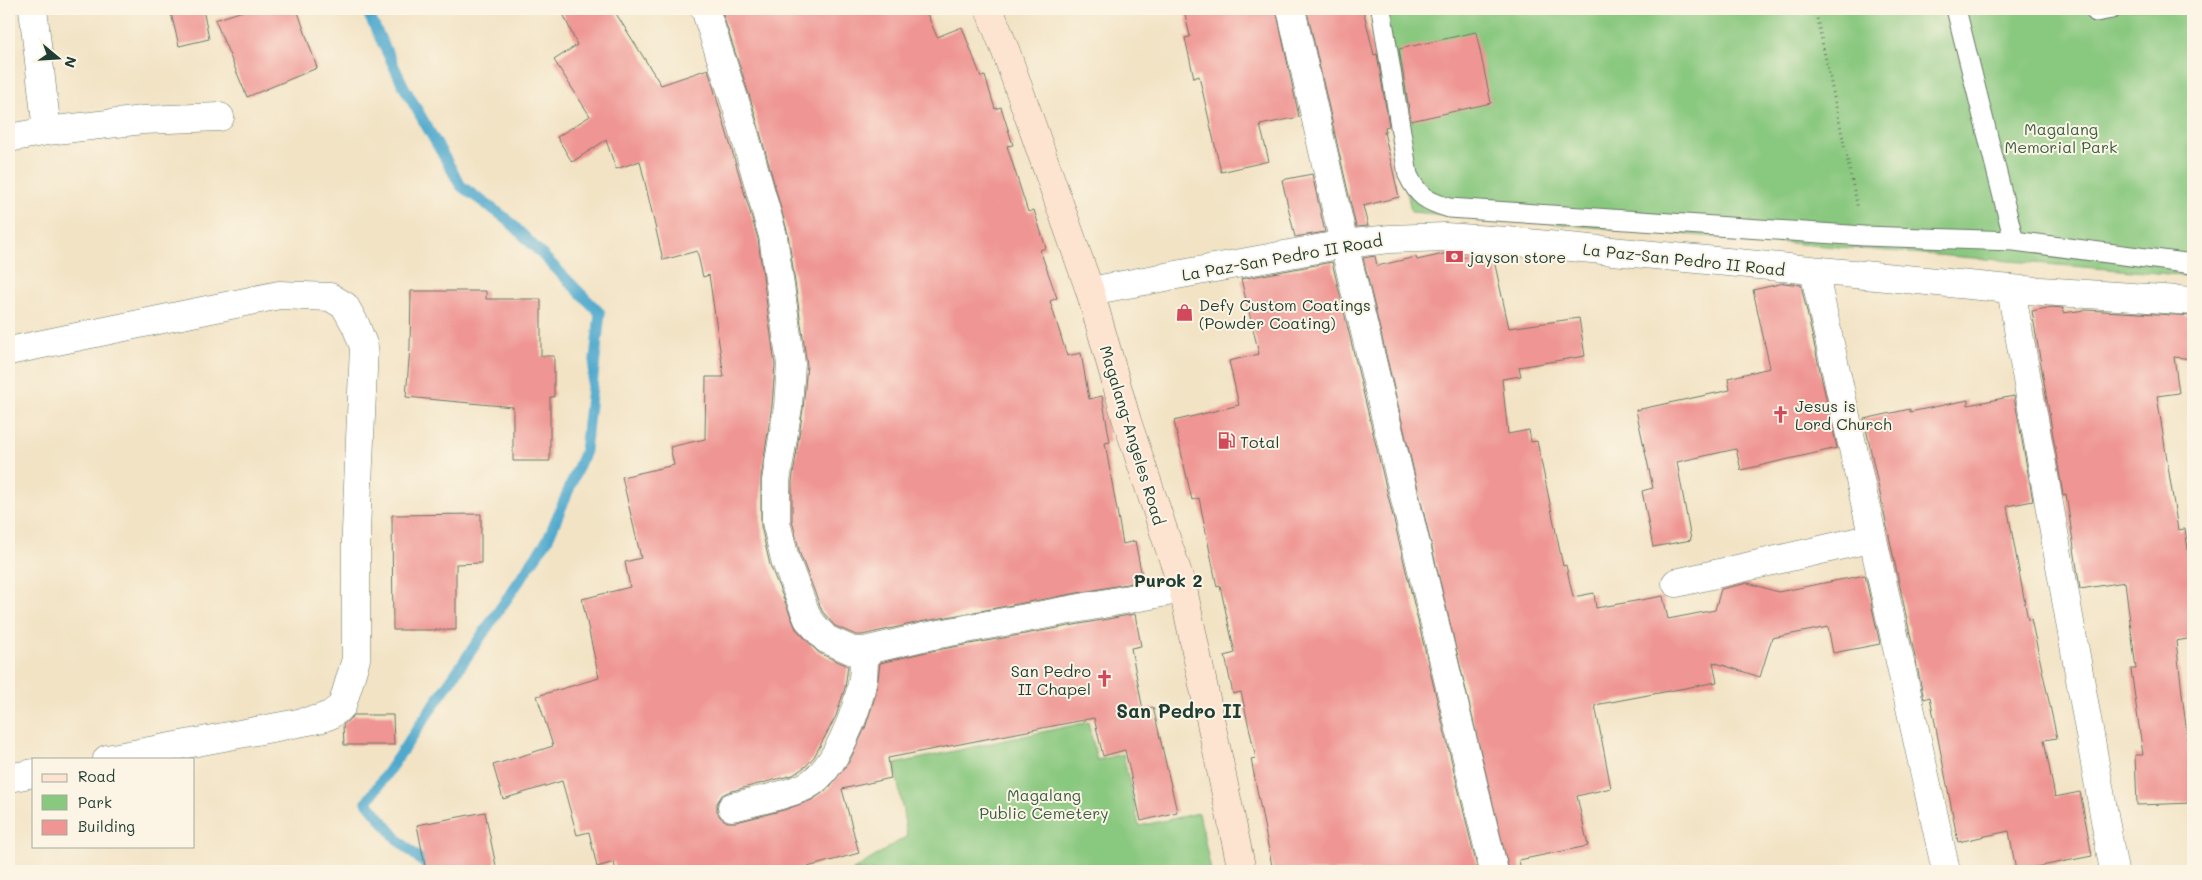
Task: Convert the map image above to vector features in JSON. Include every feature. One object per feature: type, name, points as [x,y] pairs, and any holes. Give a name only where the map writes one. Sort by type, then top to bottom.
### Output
[{"type":"main road","name":"Magalang-Angeles Road","points":[[988,9],[1006,52],[1090,291],[1127,421],[1183,589],[1242,871]]},
{"type":"street","points":[[33,9],[47,131]]},
{"type":"street","points":[[706,9],[738,111],[773,236],[791,364],[788,407],[776,481],[776,522],[781,543],[808,619],[826,639],[852,651],[864,651],[932,635],[1183,589]]},
{"type":"street","points":[[1291,9],[1344,244],[1494,871]]},
{"type":"street","points":[[9,138],[47,131],[143,120],[220,117]]},
{"type":"street","name":"La Paz-San Pedro II Road","points":[[1090,291],[1344,244],[1390,239],[1454,238],[1507,241],[2011,289],[2193,301]]},
{"type":"street","points":[[1814,271],[1946,871]]},
{"type":"street","points":[[2011,289],[2114,871]]},
{"type":"street","points":[[9,352],[279,295],[330,297],[345,306],[356,326],[364,347],[356,531],[356,658],[342,706],[330,715],[319,719],[112,758]]},
{"type":"street","points":[[1676,583],[1873,538]]},
{"type":"street","points":[[732,807],[804,788],[818,779],[842,740],[856,707],[863,676],[864,651]]},
{"type":"street","points":[[9,778],[32,773]]},
{"type":"lane","points":[[1381,9],[1408,175],[1415,191],[1430,202],[1449,208],[1864,236],[2014,241],[2193,264]]},
{"type":"lane","points":[[1956,9],[2014,241]]},
{"type":"path","points":[[1814,9],[1864,236]]},
{"type":"green space","name":"Magalang Memorial Park","points":[[1373,9],[2193,9],[2193,276],[1411,212]]},
{"type":"green space","name":"Magalang Public Cemetery","points":[[1088,722],[1097,760],[1123,754],[1139,826],[1199,813],[1211,871],[852,871],[907,836],[895,764]]},
{"type":"building","points":[[170,9],[203,9],[209,39],[179,46]]},
{"type":"building","points":[[249,9],[297,9],[317,68],[247,97],[215,20]]},
{"type":"building","points":[[561,9],[613,9],[661,85],[708,69],[758,239],[775,365],[772,405],[761,478],[761,526],[770,565],[796,629],[819,653],[848,666],[845,688],[836,716],[814,757],[806,766],[793,775],[722,795],[717,803],[717,811],[720,817],[727,822],[736,822],[784,810],[812,800],[828,789],[849,762],[865,728],[876,694],[880,663],[926,652],[1135,614],[1141,646],[1131,648],[1143,710],[1153,707],[1177,812],[1141,821],[1125,750],[1103,756],[1094,718],[888,758],[891,778],[842,789],[859,853],[793,871],[616,871],[614,862],[597,867],[589,832],[577,835],[562,781],[503,799],[493,765],[553,746],[537,696],[599,678],[582,599],[630,587],[625,562],[641,558],[622,477],[674,465],[670,447],[705,439],[706,377],[724,377],[709,275],[703,277],[697,251],[663,260],[640,161],[616,169],[606,140],[572,162],[557,137],[590,116],[554,60],[577,45]]},
{"type":"building","points":[[721,9],[925,9],[937,37],[962,27],[981,77],[985,76],[995,109],[1001,107],[1013,145],[1007,146],[1028,212],[1034,210],[1046,248],[1040,250],[1057,298],[1050,301],[1067,356],[1081,353],[1089,399],[1102,396],[1110,442],[1105,443],[1123,544],[1135,541],[1143,581],[920,622],[862,635],[856,635],[835,626],[822,611],[800,554],[792,520],[792,482],[803,409],[807,365],[788,234],[753,107]]},
{"type":"building","points":[[1184,9],[1276,9],[1299,117],[1260,125],[1269,161],[1221,172],[1199,76],[1194,78],[1185,38],[1190,37]]},
{"type":"building","points":[[1315,9],[1363,9],[1374,55],[1377,54],[1389,126],[1385,127],[1386,132],[1384,132],[1399,197],[1363,206],[1368,226],[1356,227],[1307,11]]},
{"type":"building","points":[[1476,32],[1491,103],[1411,121],[1399,49]]},
{"type":"building","points":[[1312,174],[1325,232],[1295,237],[1282,180]]},
{"type":"building","points":[[1448,253],[1458,254],[1460,258],[1476,255],[1493,256],[1509,328],[1579,318],[1585,356],[1519,367],[1521,376],[1502,379],[1508,434],[1529,430],[1531,442],[1537,441],[1563,566],[1566,565],[1573,597],[1594,593],[1596,608],[1663,596],[1668,619],[1715,610],[1721,589],[1748,583],[1778,592],[1865,575],[1880,644],[1833,653],[1828,627],[1772,638],[1760,677],[1713,662],[1717,682],[1595,705],[1611,788],[1577,796],[1588,846],[1519,860],[1521,871],[1509,871],[1363,258],[1375,256],[1377,266],[1416,257],[1417,260]]},
{"type":"building","points":[[1332,262],[1478,871],[1273,871],[1251,759],[1256,758],[1241,692],[1233,694],[1225,656],[1235,653],[1220,586],[1217,587],[1199,498],[1192,500],[1174,421],[1239,405],[1229,361],[1259,354],[1241,279]]},
{"type":"building","points":[[1784,283],[1801,285],[1837,448],[1741,470],[1736,449],[1677,462],[1691,540],[1653,547],[1642,491],[1653,488],[1636,410],[1730,390],[1728,378],[1770,368],[1753,290]]},
{"type":"building","points":[[411,291],[486,291],[486,299],[541,299],[541,356],[554,356],[554,397],[550,397],[550,461],[513,461],[513,407],[406,397],[410,347]]},
{"type":"building","points":[[2052,307],[2063,308],[2063,313],[2085,310],[2193,316],[2193,359],[2174,357],[2179,393],[2157,396],[2178,530],[2185,529],[2193,583],[2193,638],[2176,641],[2189,753],[2193,752],[2193,803],[2137,805],[2135,755],[2143,755],[2131,669],[2136,669],[2125,582],[2080,589],[2066,494],[2063,495],[2032,311]]},
{"type":"building","points":[[2014,396],[2033,501],[2007,506],[2028,620],[2031,619],[2057,738],[2044,740],[2055,797],[2080,792],[2092,856],[2016,871],[2009,831],[1958,842],[1930,697],[1924,699],[1864,419],[1910,409],[1910,412],[1968,400],[1968,405]]},
{"type":"building","points":[[481,514],[481,563],[456,564],[456,630],[393,630],[392,515]]},
{"type":"building","points":[[354,715],[393,715],[394,745],[344,745],[343,725]]},
{"type":"building","points":[[485,812],[497,871],[426,871],[417,825]]},
{"type":"waterway","points":[[366,9],[404,87],[461,186],[507,219],[600,313],[585,451],[548,539],[367,802],[397,839],[433,871]]},
{"type":"place","name":"jayson store","points":[[1455,256]]},
{"type":"place","name":"Defy Custom Coatings (Powder Coating)","points":[[1185,313]]},
{"type":"place","name":"Jesus is Lord Church","points":[[1781,414]]},
{"type":"place","name":"Total","points":[[1226,441]]},
{"type":"place","name":"San Pedro II Chapel","points":[[1105,679]]},
{"type":"district","name":"Purok 2","points":[[1168,580]]},
{"type":"district","name":"San Pedro II","points":[[1179,710]]}]
